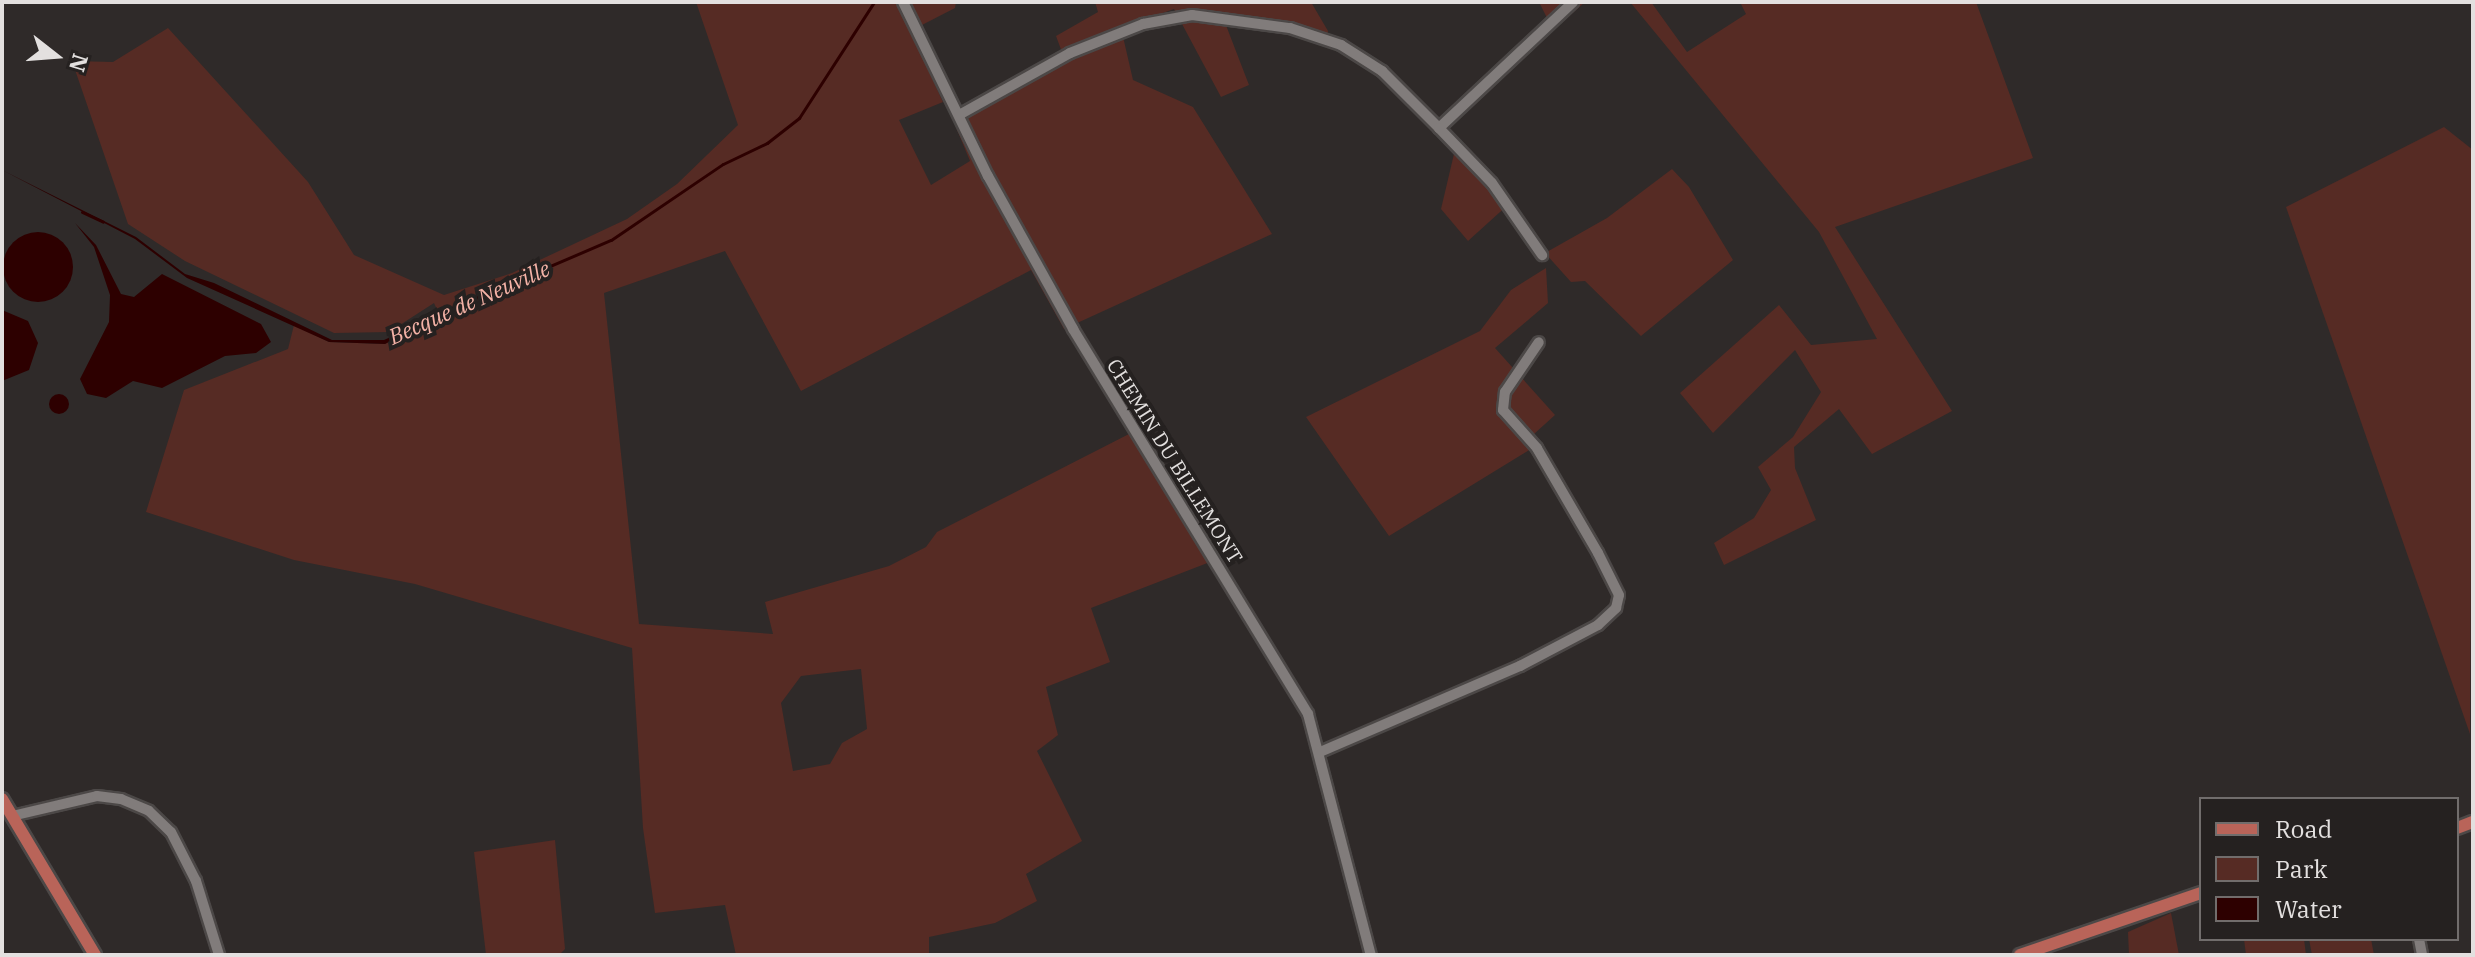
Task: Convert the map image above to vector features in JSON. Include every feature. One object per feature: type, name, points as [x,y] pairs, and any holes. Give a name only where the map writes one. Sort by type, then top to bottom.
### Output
[{"type":"main road","points":[[2,799],[95,955]]},
{"type":"main road","points":[[2020,955],[2199,894]]},
{"type":"street","name":"CHEMIN DU BILLEMONT","points":[[903,2],[959,115],[1088,355],[1298,694],[1320,752],[1371,955]]},
{"type":"street","points":[[1439,128],[1573,2]]},
{"type":"street","points":[[959,115],[1070,53],[1143,24],[1192,15],[1290,28],[1341,45],[1382,71],[1492,183],[1542,255]]},
{"type":"street","points":[[1320,752],[1520,666],[1598,625],[1616,608],[1619,595],[1598,553],[1537,448],[1503,410],[1505,392],[1539,342]]},
{"type":"street","points":[[12,816],[90,796],[121,799],[149,811],[171,832],[196,881],[219,955]]},
{"type":"green space","points":[[696,2],[897,2],[943,102],[899,120],[931,185],[970,161],[955,125],[1066,63],[1056,36],[1098,12],[1095,2],[1311,2],[1328,31],[1326,43],[1224,20],[1249,85],[1221,97],[1174,9],[1121,28],[1133,80],[1193,107],[1272,234],[1064,329],[1031,270],[801,391],[725,251],[604,293],[639,624],[773,634],[765,602],[889,566],[926,547],[937,532],[1129,434],[1210,562],[1091,608],[1110,662],[1046,687],[1058,735],[1037,751],[1082,841],[1026,874],[1037,901],[995,923],[929,937],[929,955],[736,955],[725,905],[655,913],[643,828],[632,648],[415,584],[294,560],[146,512],[184,390],[288,349],[294,325],[329,342],[385,344],[439,314],[434,303],[389,332],[334,333],[185,261],[128,224],[72,61],[113,62],[168,28],[308,182],[354,255],[444,295],[512,273],[627,219],[677,184],[738,125]],"holes":[[[861,669],[867,729],[842,743],[830,764],[793,771],[781,703],[801,676]]]},
{"type":"green space","points":[[907,2],[956,2],[955,8],[920,26]]},
{"type":"green space","points":[[1539,2],[1585,2],[1553,30]]},
{"type":"green space","points":[[1630,2],[1651,2],[1687,52],[1746,14],[1740,2],[1976,2],[2033,158],[1835,227],[1952,411],[1872,454],[1839,409],[1794,447],[1795,468],[1816,520],[1724,565],[1714,543],[1754,518],[1771,490],[1758,467],[1793,437],[1821,392],[1795,350],[1713,433],[1680,393],[1779,305],[1811,345],[1877,339],[1819,232]]},
{"type":"green space","points":[[2444,127],[2473,150],[2470,734],[2286,207]]},
{"type":"green space","points":[[1461,146],[1510,203],[1468,241],[1441,209],[1454,154]]},
{"type":"green space","points":[[1672,169],[1689,187],[1733,260],[1641,336],[1585,281],[1571,282],[1545,253],[1607,218]]},
{"type":"green space","points":[[1546,268],[1548,303],[1495,348],[1555,415],[1534,434],[1609,563],[1602,569],[1534,447],[1389,536],[1306,417],[1480,331],[1511,290]]},
{"type":"green space","points":[[555,840],[565,949],[559,955],[486,955],[474,852]]},
{"type":"green space","points":[[2171,913],[2179,955],[2129,955],[2128,932]]},
{"type":"green space","points":[[2244,941],[2304,941],[2306,955],[2246,955]]},
{"type":"green space","points":[[2309,941],[2371,941],[2374,955],[2312,955]]},
{"type":"water","points":[[2,170],[136,237],[185,274],[214,283],[332,340],[384,340],[440,315],[385,344],[329,342],[187,278],[135,239]]},
{"type":"water","points":[[75,223],[96,245],[121,294],[134,297],[162,274],[261,324],[271,342],[256,353],[225,356],[162,388],[133,381],[106,398],[87,394],[80,379],[109,322],[110,295],[94,247]]},
{"type":"water","points":[[38,232],[63,242],[73,267],[63,292],[38,302],[13,292],[3,267],[13,242]]},
{"type":"water","points":[[2,310],[28,321],[38,343],[29,370],[2,381]]},
{"type":"water","points":[[55,394],[63,394],[69,404],[63,414],[55,414],[49,408],[49,400]]},
{"type":"waterway","name":"Becque de Neuville","points":[[438,314],[611,240],[723,164],[767,143],[799,118],[874,2]]},
{"type":"waterway","name":"Becque de Neuville","points":[[82,212],[103,222]]}]
